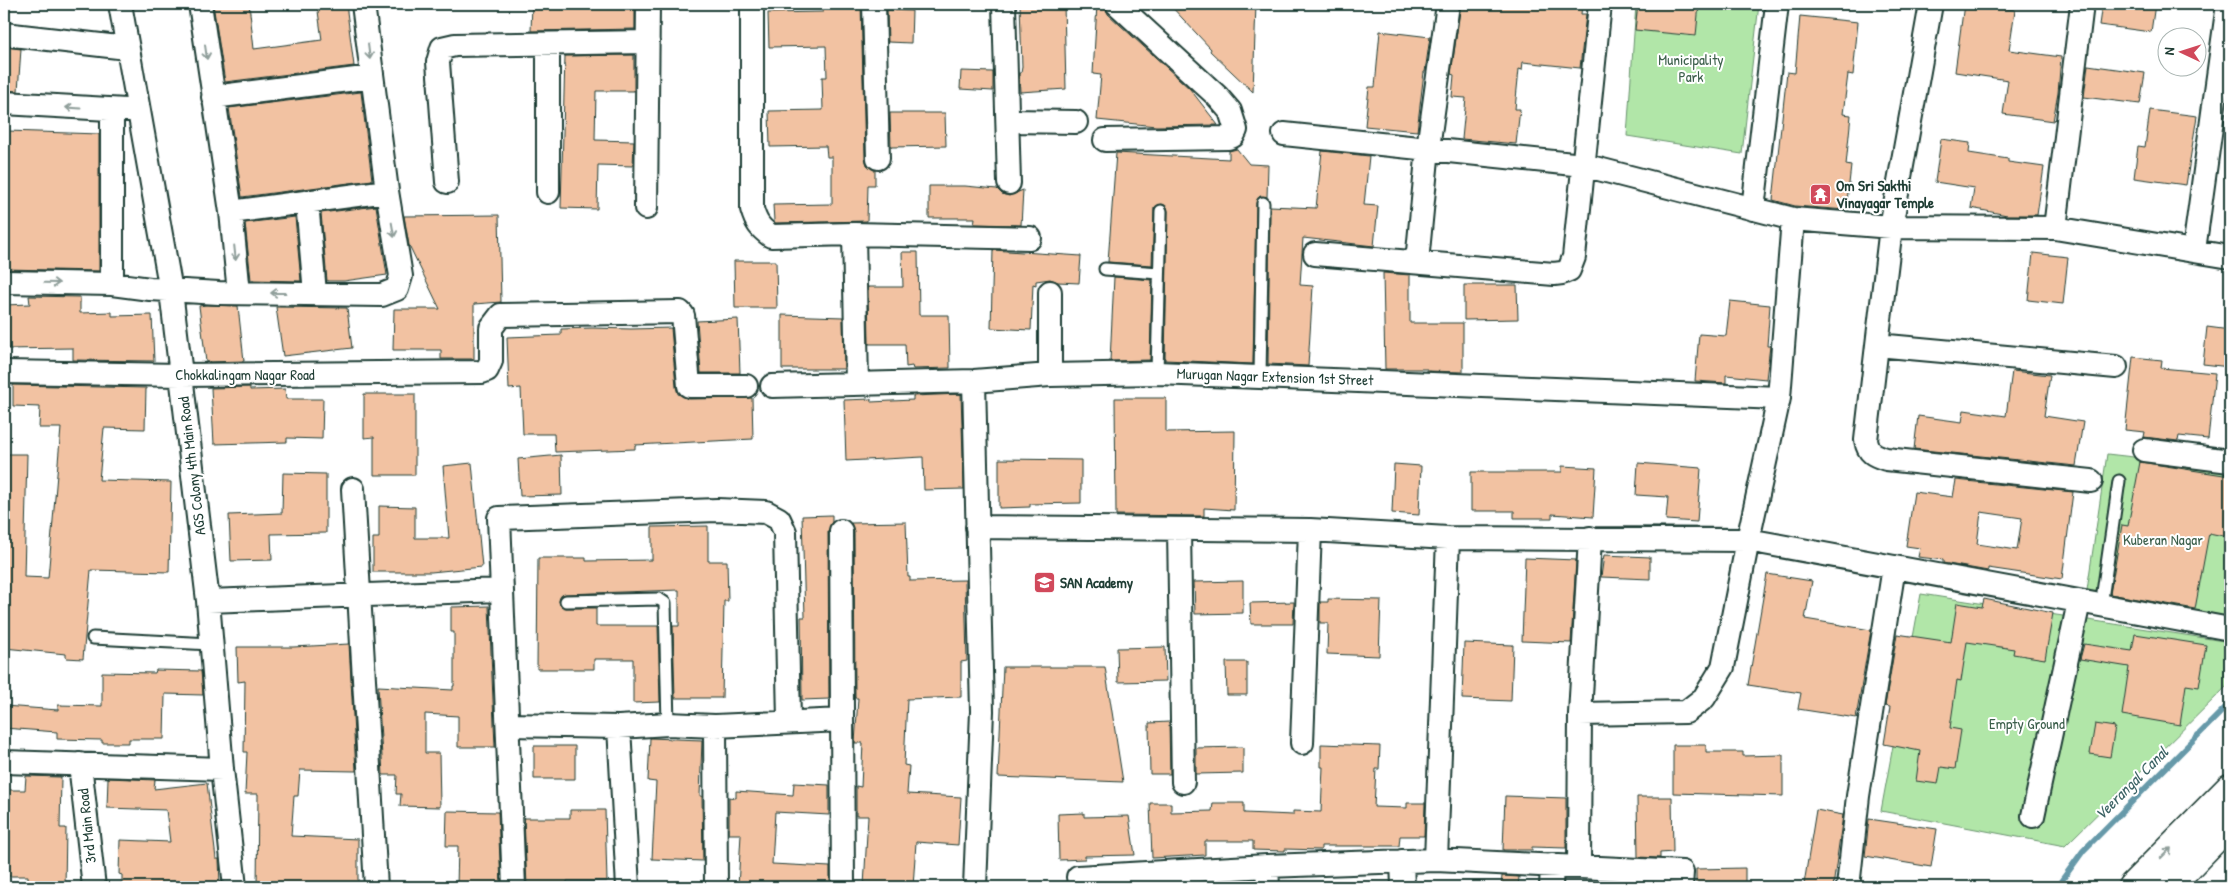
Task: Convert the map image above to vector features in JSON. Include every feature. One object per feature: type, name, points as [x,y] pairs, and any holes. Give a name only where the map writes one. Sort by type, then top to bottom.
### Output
[{"type":"main road","points":[[2132,887],[2230,788]]},
{"type":"main road","points":[[2168,887],[2230,823]]},
{"type":"street","name":"AGS Colony 4th Main Road","points":[[120,4],[171,291],[208,601],[222,769],[235,887]]},
{"type":"street","points":[[200,4],[231,212],[239,293]]},
{"type":"street","points":[[4,282],[112,284],[171,291],[239,293],[382,295],[397,289],[401,276],[387,191],[363,4]]},
{"type":"street","points":[[646,208],[648,4]]},
{"type":"street","points":[[752,4],[752,210],[755,221],[760,228],[771,236],[854,234],[1030,238]]},
{"type":"street","points":[[874,4],[878,158]]},
{"type":"street","points":[[1004,4],[1009,182]]},
{"type":"street","points":[[1105,140],[1228,138],[1233,136],[1236,130],[1230,111],[1217,96],[1117,4]]},
{"type":"street","points":[[1417,262],[1428,148],[1448,4]]},
{"type":"street","points":[[1315,254],[1554,274],[1569,270],[1574,257],[1600,4]]},
{"type":"street","points":[[1753,209],[1777,4]]},
{"type":"street","points":[[1931,4],[1891,227],[1866,440],[1867,448],[1874,455],[1886,459],[2091,481]]},
{"type":"street","points":[[2055,228],[2082,4]]},
{"type":"street","points":[[2194,250],[2228,4]]},
{"type":"street","points":[[4,34],[127,48]]},
{"type":"street","points":[[447,182],[438,62],[442,48],[455,45],[648,42]]},
{"type":"street","points":[[548,44],[548,192]]},
{"type":"street","points":[[213,97],[372,77]]},
{"type":"street","points":[[4,103],[139,111]]},
{"type":"street","points":[[112,110],[112,284]]},
{"type":"street","points":[[1008,121],[1076,122]]},
{"type":"street","points":[[1284,134],[1583,165],[1793,219],[1891,227],[2055,228],[2230,257]]},
{"type":"street","points":[[231,212],[387,191]]},
{"type":"street","points":[[307,202],[315,293]]},
{"type":"street","points":[[1580,714],[1686,712],[1704,698],[1724,667],[1748,540],[1779,398],[1793,219]]},
{"type":"street","points":[[854,234],[857,384]]},
{"type":"street","points":[[1050,292],[1050,375]]},
{"type":"street","name":"Chokkalingam Nagar Road","points":[[4,372],[181,376],[476,372],[487,370],[491,361],[491,328],[501,315],[680,312],[683,315],[689,386],[746,386]]},
{"type":"street","points":[[1877,345],[2116,367]]},
{"type":"street","name":"Murugan Nagar Extension 1st Street","points":[[772,386],[974,381],[1050,375],[1158,373],[1779,398]]},
{"type":"street","points":[[974,381],[982,711],[975,887]]},
{"type":"street","points":[[2144,450],[2230,461]]},
{"type":"street","points":[[353,489],[376,887]]},
{"type":"street","points":[[514,887],[499,518],[717,510],[766,512],[779,519],[785,532],[790,721]]},
{"type":"street","points":[[977,527],[1310,530],[1448,538],[1748,540],[2230,629]]},
{"type":"street","points":[[1179,530],[1184,782]]},
{"type":"street","points":[[1302,743],[1310,530]]},
{"type":"street","points":[[841,532],[843,887]]},
{"type":"street","points":[[1436,860],[1448,538]]},
{"type":"street","points":[[1579,865],[1580,714],[1590,538]]},
{"type":"street","points":[[1848,887],[1858,796],[1894,567]]},
{"type":"street","points":[[208,601],[501,590]]},
{"type":"street","points":[[2033,816],[2079,602]]},
{"type":"street","points":[[508,725],[619,728],[668,724],[715,726],[842,720]]},
{"type":"street","points":[[715,726],[716,887]]},
{"type":"street","points":[[619,728],[628,887]]},
{"type":"street","points":[[4,762],[222,769]]},
{"type":"street","name":"3rd Main Road","points":[[80,764],[94,887]]},
{"type":"street","points":[[1078,877],[1137,881],[1268,876],[1402,861],[1436,860],[1579,865],[1682,872],[1682,887]]},
{"type":"street","points":[[1402,861],[1403,887]]},
{"type":"street","points":[[1551,887],[1552,865]]},
{"type":"lane","points":[[1260,377],[1263,203]]},
{"type":"lane","points":[[1158,373],[1161,211]]},
{"type":"lane","points":[[1105,269],[1159,273]]},
{"type":"lane","points":[[2101,606],[2120,481]]},
{"type":"lane","points":[[566,601],[659,599],[665,603],[668,724]]},
{"type":"lane","points":[[93,638],[211,644]]},
{"type":"green space","name":"Municipality Park","points":[[1636,4],[1759,4],[1742,154],[1627,136]]},
{"type":"green space","name":"Kuberan Nagar","points":[[2107,454],[2230,468],[2230,620],[2086,597]]},
{"type":"green space","name":"Empty Ground","points":[[1921,594],[2230,642],[2230,683],[2065,846],[1881,811]]},
{"type":"building","points":[[213,4],[249,4],[254,49],[322,40],[317,4],[346,4],[354,66],[225,82]]},
{"type":"building","points":[[532,4],[635,4],[635,29],[531,31]]},
{"type":"building","points":[[823,4],[861,4],[865,158],[867,165],[875,170],[875,185],[868,185],[867,221],[775,223],[773,205],[832,204],[832,157],[827,157],[826,146],[770,147],[769,111],[823,110],[822,77],[827,77],[826,46],[769,47],[768,13],[823,12]]},
{"type":"building","points":[[1020,4],[1064,4],[1066,89],[1020,92],[1019,73],[1021,73],[1022,67]]},
{"type":"building","points":[[1097,4],[1104,4],[1108,14],[1190,89],[1218,125],[1156,126],[1097,120],[1101,75],[1093,74]]},
{"type":"building","points":[[1169,4],[1256,4],[1253,92],[1210,51],[1211,49]]},
{"type":"building","points":[[1461,4],[1582,4],[1581,14],[1586,14],[1580,68],[1523,62],[1522,70],[1519,69],[1515,109],[1520,109],[1516,144],[1462,139],[1466,98],[1452,97],[1454,75],[1451,74]]},
{"type":"building","points":[[1638,4],[1699,4],[1696,36],[1635,30]]},
{"type":"building","points":[[1964,4],[2007,4],[2007,9],[2015,10],[2009,50],[2061,57],[2053,121],[2003,114],[2008,80],[1955,72]]},
{"type":"building","points":[[2102,4],[2155,4],[2151,32],[2099,25]]},
{"type":"building","points":[[887,10],[912,11],[911,43],[888,42]]},
{"type":"building","points":[[1800,16],[1858,22],[1853,75],[1848,74],[1843,114],[1851,115],[1846,165],[1851,166],[1846,210],[1795,206],[1773,200],[1787,72],[1795,73]]},
{"type":"building","points":[[1380,31],[1430,37],[1417,131],[1365,126],[1369,87],[1375,87]]},
{"type":"building","points":[[4,47],[21,49],[18,91],[4,90]]},
{"type":"building","points":[[634,55],[634,91],[596,91],[595,140],[634,141],[633,166],[598,165],[597,209],[561,208],[565,56]]},
{"type":"building","points":[[2088,65],[2145,73],[2140,104],[2084,97]]},
{"type":"building","points":[[961,71],[993,72],[993,91],[960,89]]},
{"type":"building","points":[[361,92],[372,180],[242,197],[229,108]]},
{"type":"building","points":[[2150,110],[2197,116],[2186,185],[2134,178],[2138,146],[2145,147]]},
{"type":"building","points":[[890,113],[945,113],[946,146],[891,147]]},
{"type":"building","points":[[7,131],[99,134],[99,271],[4,269]]},
{"type":"building","points":[[1941,139],[1970,143],[1969,153],[2008,159],[2008,162],[2044,167],[2037,215],[2007,215],[1971,208],[1974,188],[1935,182]]},
{"type":"building","points":[[1237,149],[1249,164],[1268,165],[1267,197],[1260,196],[1256,203],[1253,364],[1165,360],[1168,211],[1167,207],[1162,204],[1154,208],[1152,265],[1108,262],[1116,153],[1229,159],[1229,151]]},
{"type":"building","points":[[1322,151],[1369,156],[1364,205],[1378,206],[1374,246],[1303,238],[1300,285],[1313,286],[1308,366],[1268,364],[1270,206],[1316,208]]},
{"type":"building","points":[[929,186],[965,186],[997,189],[1002,194],[1009,196],[1023,190],[1021,225],[974,224],[975,218],[929,218]]},
{"type":"building","points":[[376,206],[387,275],[344,281],[327,281],[321,213]]},
{"type":"building","points":[[499,215],[501,302],[474,304],[474,359],[441,359],[441,350],[393,350],[394,309],[440,309],[409,245],[404,216]]},
{"type":"building","points":[[295,217],[301,281],[251,280],[245,223]]},
{"type":"building","points":[[993,250],[1081,256],[1079,283],[1058,282],[1050,279],[1036,281],[1036,285],[1033,284],[1031,330],[991,328]]},
{"type":"building","points":[[902,252],[918,252],[919,315],[949,315],[950,368],[913,369],[912,366],[906,367],[905,344],[869,344],[868,287],[903,287]]},
{"type":"building","points":[[2033,253],[2068,257],[2063,304],[2028,300]]},
{"type":"building","points":[[734,261],[776,261],[777,308],[735,308]]},
{"type":"building","points":[[1383,273],[1410,275],[1410,323],[1463,323],[1463,372],[1427,371],[1427,369],[1385,369]]},
{"type":"building","points":[[1114,277],[1152,280],[1150,360],[1110,361]]},
{"type":"building","points":[[1464,285],[1517,285],[1518,319],[1464,320]]},
{"type":"building","points":[[29,296],[80,297],[80,313],[112,312],[112,316],[152,315],[154,361],[73,360],[73,348],[4,349],[4,305],[30,304]]},
{"type":"building","points":[[1730,301],[1770,305],[1767,346],[1770,346],[1766,379],[1726,375],[1726,383],[1695,381],[1699,334],[1726,336]]},
{"type":"building","points":[[199,306],[238,306],[244,361],[206,362]]},
{"type":"building","points":[[276,307],[347,308],[352,348],[283,356]]},
{"type":"building","points":[[782,315],[843,317],[844,369],[782,369]]},
{"type":"building","points":[[738,319],[740,373],[701,373],[697,321]]},
{"type":"building","points":[[2207,327],[2230,330],[2230,367],[2203,364]]},
{"type":"building","points":[[671,328],[678,394],[689,399],[752,398],[753,439],[635,445],[635,449],[555,452],[554,434],[523,434],[521,388],[509,389],[507,337],[561,335],[561,329]]},
{"type":"building","points":[[2133,357],[2162,360],[2161,368],[2215,373],[2208,439],[2179,436],[2178,441],[2144,437],[2145,432],[2125,430]]},
{"type":"building","points":[[2012,371],[2050,375],[2044,416],[2083,422],[2076,466],[1914,449],[1918,416],[1962,422],[1964,410],[2006,416]]},
{"type":"building","points":[[13,385],[146,388],[145,429],[104,428],[99,480],[171,482],[169,572],[91,570],[83,659],[66,658],[66,654],[4,648],[4,454],[27,454],[24,577],[48,578],[61,428],[39,428],[40,407],[13,406]]},
{"type":"building","points":[[250,387],[250,390],[285,389],[286,399],[323,399],[322,439],[287,438],[287,442],[214,444],[211,388]]},
{"type":"building","points":[[364,394],[415,394],[415,475],[374,475],[374,437],[364,438]]},
{"type":"building","points":[[961,394],[964,489],[924,490],[923,457],[846,461],[844,400],[871,399],[871,402],[913,400],[913,396]]},
{"type":"building","points":[[1115,398],[1166,398],[1166,432],[1235,431],[1234,510],[1204,508],[1204,516],[1116,515]]},
{"type":"building","points":[[561,455],[562,495],[520,496],[518,459]]},
{"type":"building","points":[[999,459],[1081,460],[1081,503],[1030,504],[1030,507],[999,508]]},
{"type":"building","name":"Kuberan Nagar","points":[[2140,462],[2230,476],[2230,524],[2228,537],[2209,533],[2195,609],[2110,594],[2122,525],[2128,526]]},
{"type":"building","points":[[472,463],[482,567],[431,572],[373,572],[373,538],[379,538],[379,506],[415,507],[415,538],[449,538],[443,466]]},
{"type":"building","points":[[1638,463],[1701,468],[1697,522],[1666,520],[1668,497],[1636,495]]},
{"type":"building","points":[[1394,464],[1421,466],[1419,515],[1392,513]]},
{"type":"building","points":[[1562,466],[1596,468],[1593,517],[1552,514],[1552,518],[1514,518],[1514,511],[1471,511],[1471,472],[1562,472]]},
{"type":"building","points":[[283,473],[326,474],[326,533],[271,534],[272,560],[231,561],[229,515],[282,513]]},
{"type":"building","points":[[1956,480],[2073,492],[2062,579],[1988,568],[1988,571],[1943,563],[1943,560],[1918,557],[1920,548],[1906,546],[1914,492],[1953,497]],"holes":[[[1981,512],[2022,518],[2017,550],[1977,544]]]},
{"type":"building","points":[[832,515],[832,522],[828,531],[829,699],[802,700],[801,617],[805,617],[802,516]]},
{"type":"building","points":[[906,522],[908,577],[910,577],[910,581],[965,580],[967,661],[961,662],[961,697],[907,699],[904,765],[909,766],[907,794],[961,797],[958,845],[916,842],[913,887],[864,886],[868,816],[856,816],[856,786],[861,787],[863,743],[855,743],[858,698],[855,698],[854,531],[851,523]]},
{"type":"building","points":[[708,526],[708,561],[727,561],[728,601],[724,601],[722,698],[675,698],[673,626],[679,626],[679,590],[566,594],[562,595],[559,601],[560,605],[566,608],[596,608],[596,626],[658,626],[660,702],[633,703],[633,659],[594,659],[594,669],[537,669],[538,558],[586,558],[586,561],[652,560],[652,527]]},
{"type":"building","points":[[1604,555],[1650,557],[1650,579],[1601,577]]},
{"type":"building","points":[[1525,558],[1576,560],[1571,643],[1522,641]]},
{"type":"building","points":[[1767,574],[1812,581],[1805,619],[1871,630],[1856,718],[1798,709],[1801,693],[1748,685]]},
{"type":"building","points":[[1243,581],[1243,613],[1195,614],[1194,582]]},
{"type":"building","points":[[1328,599],[1381,600],[1379,656],[1327,654],[1328,623],[1320,623],[1320,602],[1328,602]]},
{"type":"building","points":[[1984,599],[2053,613],[2045,659],[2013,654],[2014,649],[1967,642],[1961,681],[1957,680],[1950,728],[1961,730],[1955,769],[1941,767],[1938,784],[1916,781],[1920,751],[1884,744],[1890,707],[1885,706],[1897,634],[1951,642],[1957,603],[1982,607]]},
{"type":"building","points":[[1294,602],[1293,624],[1251,624],[1250,603]]},
{"type":"building","points":[[489,606],[495,747],[458,747],[458,716],[425,714],[425,753],[439,753],[440,807],[400,806],[401,794],[396,794],[397,775],[383,775],[378,686],[453,690],[454,632],[451,632],[451,607]]},
{"type":"building","points":[[2135,634],[2206,645],[2199,687],[2186,685],[2180,725],[2122,715],[2129,667],[2080,659],[2084,644],[2132,651]]},
{"type":"building","points":[[1464,643],[1513,645],[1511,701],[1462,699]]},
{"type":"building","points":[[349,644],[356,771],[300,770],[298,796],[294,796],[291,836],[358,839],[358,887],[257,887],[258,794],[245,794],[247,752],[244,752],[245,681],[238,682],[237,647]]},
{"type":"building","points":[[1165,647],[1166,681],[1118,682],[1117,648]]},
{"type":"building","points":[[1226,662],[1247,662],[1247,695],[1227,695]]},
{"type":"building","points":[[1003,667],[1105,667],[1123,782],[998,777]]},
{"type":"building","points":[[156,670],[201,671],[203,695],[165,694],[164,739],[129,739],[129,743],[102,743],[102,740],[57,739],[57,732],[4,728],[4,706],[58,710],[58,705],[102,706],[102,672],[155,673]]},
{"type":"building","points":[[1169,722],[1170,774],[1150,774],[1149,723]]},
{"type":"building","points":[[2095,724],[2115,727],[2110,757],[2090,754]]},
{"type":"building","points":[[650,738],[702,740],[700,796],[702,796],[703,861],[652,859],[656,782],[648,781]]},
{"type":"building","points":[[1321,744],[1380,746],[1379,769],[1376,769],[1374,807],[1407,808],[1407,803],[1425,803],[1424,836],[1400,836],[1399,846],[1321,846],[1321,850],[1285,849],[1285,851],[1253,850],[1253,841],[1205,841],[1205,855],[1152,858],[1150,803],[1171,803],[1171,812],[1212,811],[1213,803],[1244,803],[1244,813],[1293,815],[1293,811],[1321,812],[1323,767],[1321,767]]},
{"type":"building","points":[[1673,745],[1706,745],[1706,752],[1743,752],[1743,756],[1783,755],[1783,796],[1673,793]]},
{"type":"building","points":[[534,746],[575,746],[575,779],[534,779]]},
{"type":"building","points":[[1243,747],[1243,773],[1196,774],[1196,748]]},
{"type":"building","points":[[26,776],[61,777],[60,828],[66,828],[65,887],[28,887],[28,876],[4,876],[4,790],[25,790]]},
{"type":"building","points":[[108,778],[155,780],[154,789],[207,783],[216,859],[219,859],[220,884],[215,884],[215,887],[122,887],[122,875],[119,874],[120,840],[170,842],[166,810],[107,808]]},
{"type":"building","points":[[794,783],[829,785],[829,815],[775,812],[772,864],[830,867],[830,887],[738,887],[741,834],[729,834],[729,797],[736,798],[736,791],[793,795]]},
{"type":"building","points":[[1505,796],[1566,798],[1566,848],[1532,847],[1532,850],[1503,850]]},
{"type":"building","points":[[1637,797],[1672,797],[1673,852],[1660,853],[1660,858],[1638,857]]},
{"type":"building","points":[[570,810],[605,810],[607,881],[567,881],[567,886],[527,886],[524,818],[570,818]]},
{"type":"building","points":[[1816,810],[1843,815],[1833,887],[1804,884]]},
{"type":"building","points":[[447,811],[498,812],[501,887],[457,887],[458,846],[446,846]]},
{"type":"building","points":[[1084,813],[1084,817],[1129,816],[1135,855],[1085,856],[1085,859],[1059,860],[1058,814]]},
{"type":"building","points":[[1869,819],[1937,829],[1931,867],[1865,856]]},
{"type":"building","points":[[1745,868],[1745,887],[1696,887],[1696,869]]},
{"type":"building","points":[[1502,876],[1519,877],[1518,887],[1501,887]]},
{"type":"building","points":[[1638,883],[1660,884],[1660,887],[1638,887]]},
{"type":"waterway","name":"Veerangal Canal","points":[[2057,887],[2083,851],[2230,703]]},
{"type":"place","name":"Om Sri Sakthi Vinayagar Temple","points":[[1820,195]]},
{"type":"place","name":"SAN Academy","points":[[1044,583]]}]
